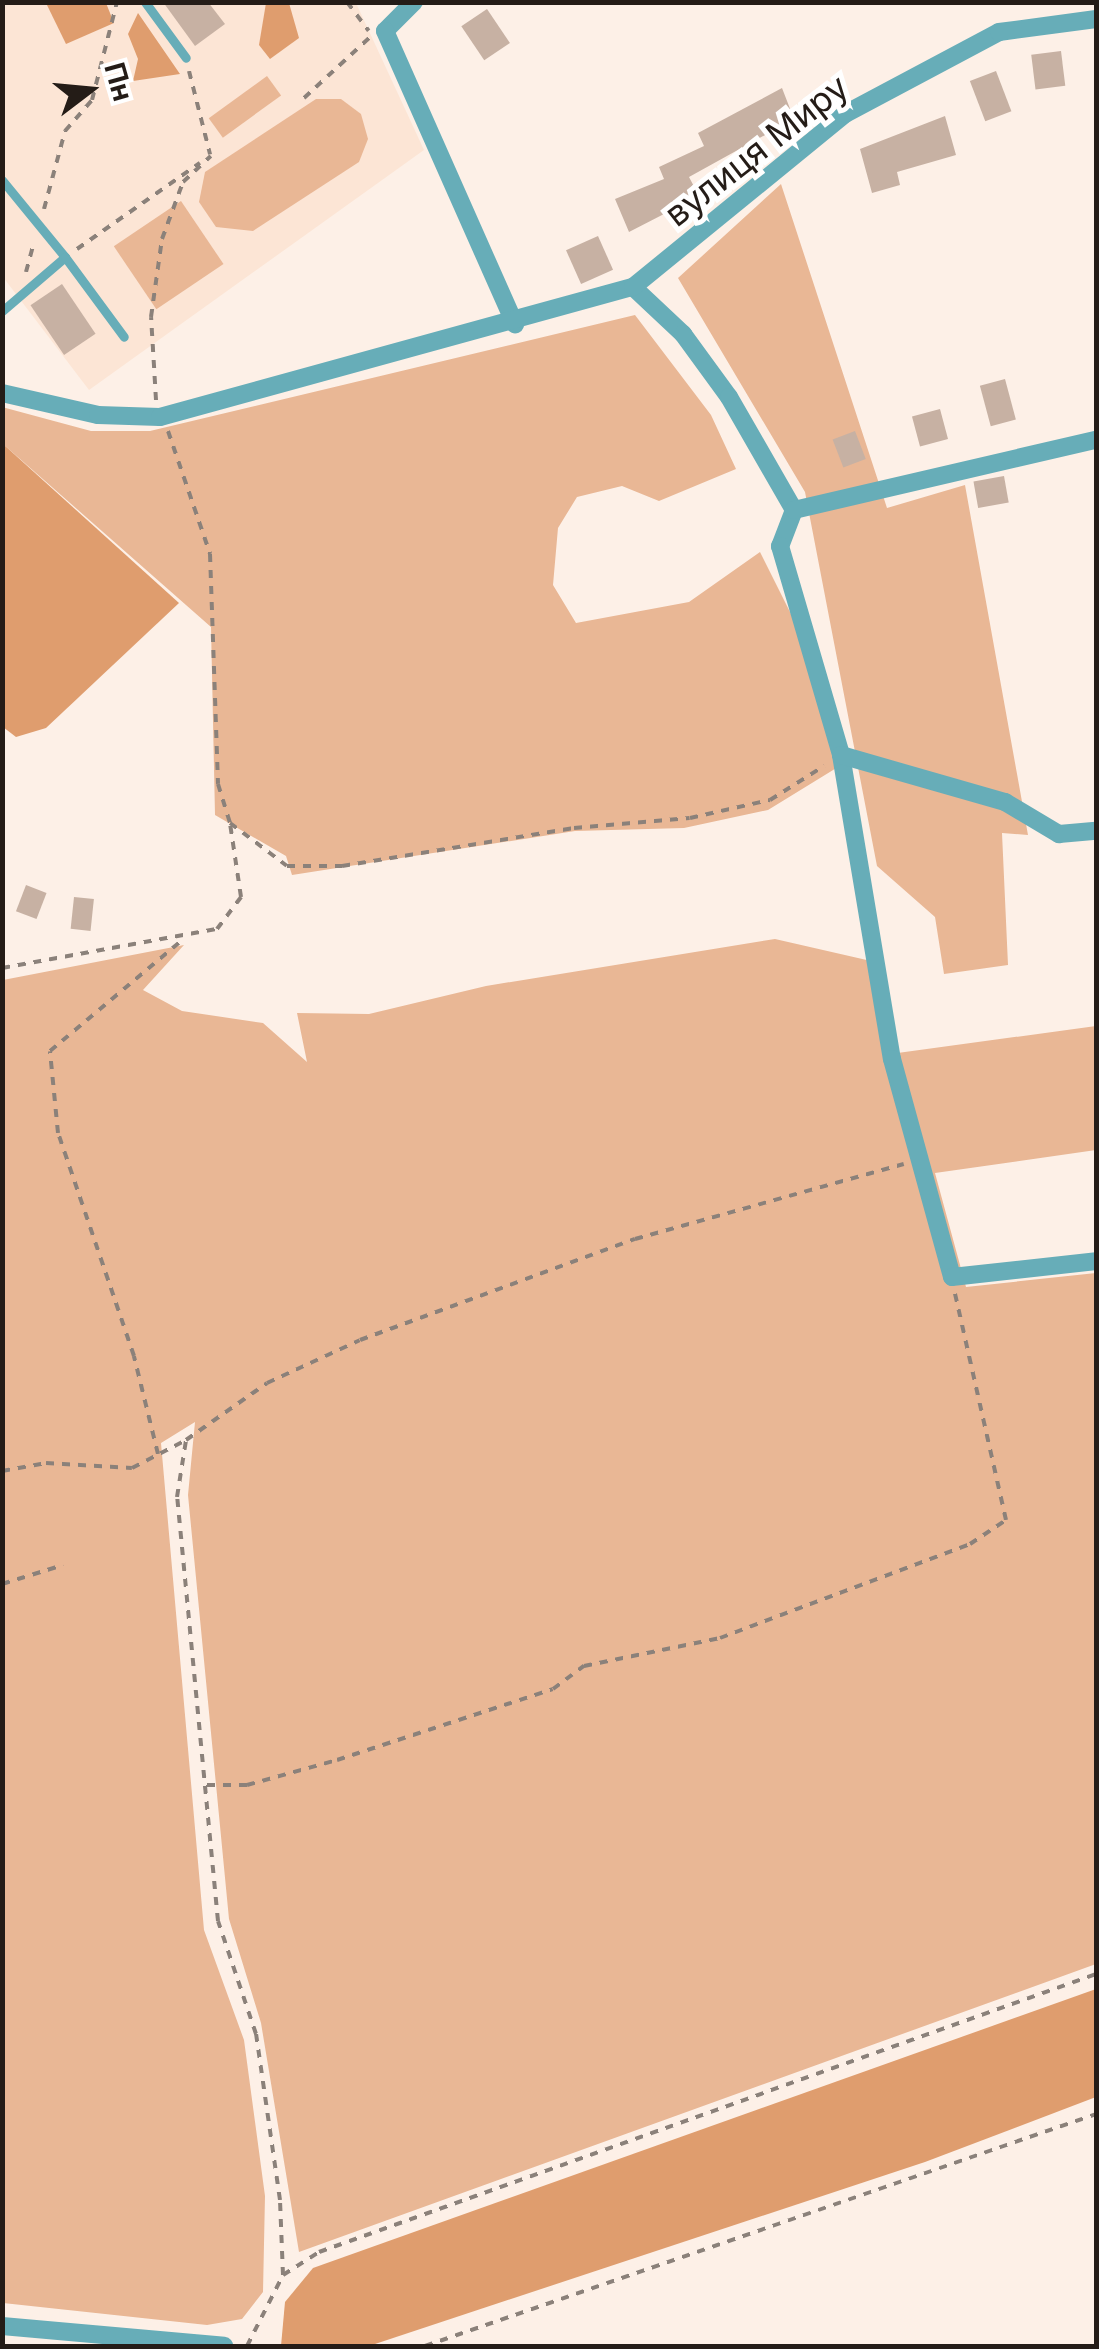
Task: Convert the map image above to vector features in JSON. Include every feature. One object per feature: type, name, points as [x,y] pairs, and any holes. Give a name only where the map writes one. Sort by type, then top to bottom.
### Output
[{"type":"street","points":[[414,2],[379,33],[515,325]]},
{"type":"street","name":"вулиця Миру","points":[[2,393],[98,415],[160,418],[515,325],[633,288],[845,114],[999,32],[1096,19]]},
{"type":"street","points":[[633,288],[683,334],[729,397],[794,510]]},
{"type":"street","points":[[794,510],[1096,440]]},
{"type":"street","points":[[794,510],[780,546],[841,755],[892,1059],[952,1277],[1096,1261]]},
{"type":"street","points":[[841,755],[1005,802],[1059,834],[1096,831]]},
{"type":"street","points":[[2,2326],[224,2346]]},
{"type":"lane","points":[[144,2],[186,58]]},
{"type":"lane","points":[[2,180],[124,337]]},
{"type":"lane","points":[[2,311],[64,258]]},
{"type":"path","points":[[20,296],[65,131],[92,100],[118,2]]},
{"type":"path","points":[[304,98],[379,33],[347,2]]},
{"type":"path","points":[[186,58],[211,156]]},
{"type":"path","points":[[64,258],[211,156]]},
{"type":"path","points":[[2,968],[181,941],[217,929],[241,896],[230,823],[218,784],[210,554],[178,448],[160,418],[150,368],[162,239],[182,182],[211,156]]},
{"type":"path","points":[[230,823],[287,866],[342,866],[574,828],[690,818],[770,800],[841,755]]},
{"type":"path","points":[[158,1454],[134,1356],[58,1134],[50,1051],[181,941]]},
{"type":"path","points":[[2,1471],[46,1463],[132,1468],[186,1440],[267,1383],[360,1340],[635,1239],[917,1160]]},
{"type":"path","points":[[208,1785],[247,1785],[337,1760],[553,1689],[584,1666],[720,1638],[970,1544],[1006,1520],[952,1277]]},
{"type":"path","points":[[186,1440],[177,1497],[208,1785],[218,1921],[256,2034],[283,2275]]},
{"type":"path","points":[[2,1584],[63,1565]]},
{"type":"path","points":[[247,2346],[283,2275],[319,2252],[1096,1974]]},
{"type":"path","points":[[425,2346],[1096,2114]]},
{"type":"shaded area","points":[[3,3],[356,3],[424,150],[89,390],[3,277]]},
{"type":"shaded area","points":[[46,3],[106,3],[114,23],[66,44]]},
{"type":"shaded area","points":[[266,3],[289,3],[299,38],[270,59],[259,45]]},
{"type":"shaded area","points":[[138,13],[180,74],[133,81],[138,59],[128,34]]},
{"type":"shaded area","points":[[267,76],[281,95],[223,138],[209,118]]},
{"type":"shaded area","points":[[316,99],[341,99],[361,114],[368,139],[359,162],[253,231],[216,227],[199,202],[205,172]]},
{"type":"shaded area","points":[[781,184],[887,508],[965,485],[1028,835],[1002,833],[1008,965],[944,974],[935,917],[877,866],[805,492],[678,278]]},
{"type":"shaded area","points":[[181,201],[223,264],[156,309],[114,246]]},
{"type":"shaded area","points":[[635,315],[711,415],[736,469],[659,501],[622,486],[577,497],[558,528],[553,585],[576,623],[689,602],[760,552],[792,616],[838,767],[768,810],[684,828],[575,831],[292,875],[286,856],[215,815],[211,627],[3,444],[2,407],[91,431],[150,431]]},
{"type":"shaded area","points":[[3,444],[179,603],[46,728],[16,737],[3,727]]},
{"type":"shaded area","points":[[775,939],[871,961],[883,1055],[1096,1026],[1096,1150],[935,1173],[966,1287],[1096,1273],[1096,1964],[299,2252],[261,2023],[229,1919],[188,1495],[195,1422],[161,1443],[204,1930],[244,2040],[265,2196],[263,2292],[242,2319],[207,2325],[3,2303],[3,980],[184,945],[143,990],[182,1011],[263,1023],[307,1062],[297,1013],[369,1014],[486,986]]},
{"type":"shaded area","points":[[1096,1989],[1096,2097],[925,2162],[369,2346],[281,2346],[285,2302],[313,2268]]},
{"type":"building","points":[[163,2],[208,2],[225,24],[195,46]]},
{"type":"building","points":[[487,9],[510,43],[484,60],[461,26]]},
{"type":"building","points":[[1061,51],[1065,86],[1035,89],[1031,55]]},
{"type":"building","points":[[996,71],[1011,111],[985,121],[970,81]]},
{"type":"building","points":[[782,88],[794,119],[689,177],[699,196],[629,232],[615,199],[664,179],[659,167],[704,146],[698,133]]},
{"type":"building","points":[[945,116],[956,155],[897,172],[900,185],[872,193],[860,149]]},
{"type":"building","points":[[598,236],[613,270],[581,284],[566,250]]},
{"type":"building","points":[[62,284],[96,334],[64,355],[30,305]]},
{"type":"building","points":[[1005,379],[1016,420],[991,426],[980,386]]},
{"type":"building","points":[[940,409],[948,439],[920,446],[912,417]]},
{"type":"building","points":[[855,431],[866,459],[843,468],[833,440]]},
{"type":"building","points":[[1004,476],[1009,503],[978,508],[973,481]]},
{"type":"building","points":[[26,885],[47,893],[37,919],[16,911]]},
{"type":"building","points":[[74,897],[94,899],[91,931],[71,929]]}]
